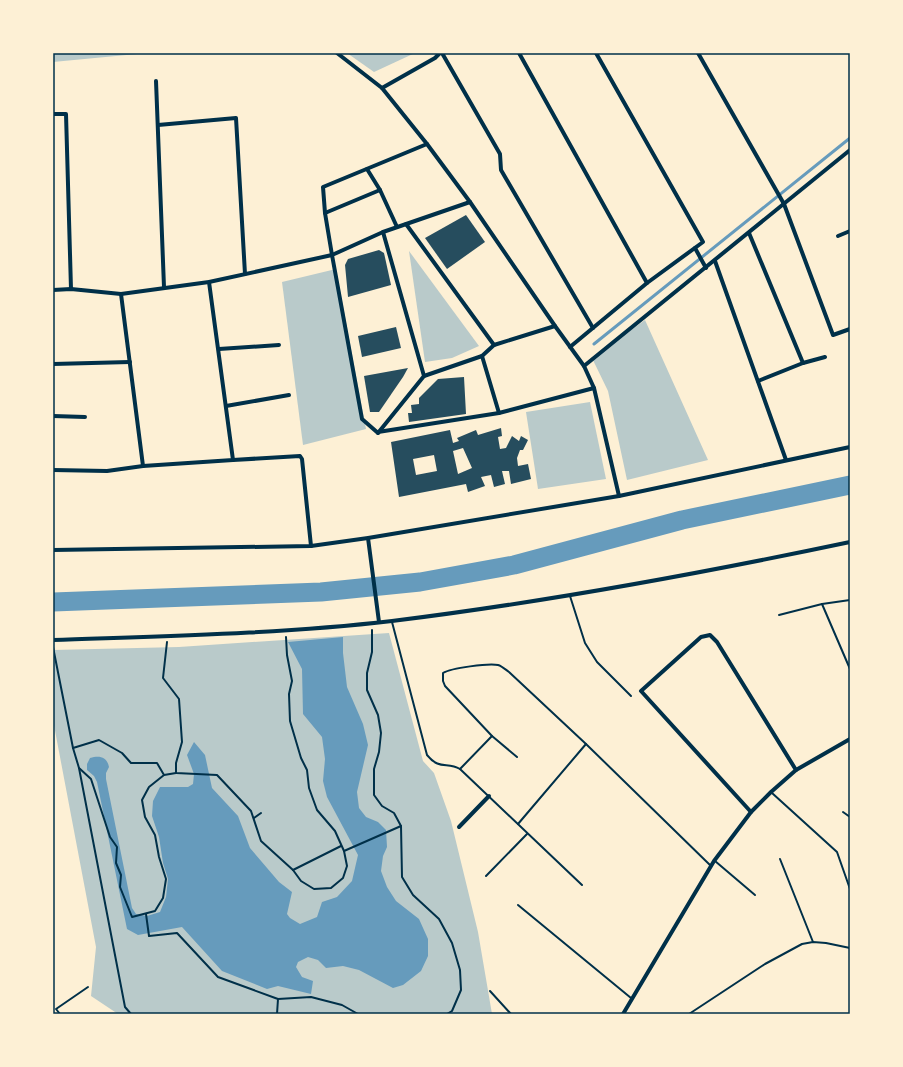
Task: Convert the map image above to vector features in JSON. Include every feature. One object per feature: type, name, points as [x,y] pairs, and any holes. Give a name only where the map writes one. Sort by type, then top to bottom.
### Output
[{"type":"street","points":[[337,53],[382,88],[427,144],[470,202],[584,366],[594,388],[619,496]]},
{"type":"street","points":[[432,53],[435,58]]},
{"type":"street","points":[[382,88],[435,58],[441,53],[500,154],[501,170],[592,328]]},
{"type":"street","points":[[519,53],[647,283]]},
{"type":"street","points":[[570,347],[647,283],[703,242],[596,53]]},
{"type":"street","points":[[698,53],[784,204],[833,336],[850,329]]},
{"type":"street","points":[[156,81],[164,287]]},
{"type":"street","points":[[53,114],[66,114],[71,289]]},
{"type":"street","points":[[158,125],[236,118],[245,274]]},
{"type":"street","points":[[427,144],[323,188],[325,213],[332,255],[362,419],[378,432],[499,414],[594,388]]},
{"type":"street","points":[[584,366],[850,150]]},
{"type":"street","points":[[367,169],[380,190],[397,227]]},
{"type":"street","points":[[325,213],[380,190]]},
{"type":"street","points":[[53,290],[71,289],[121,294],[209,282],[332,255],[383,232],[470,202]]},
{"type":"street","points":[[406,224],[494,345]]},
{"type":"street","points":[[838,236],[850,231]]},
{"type":"street","points":[[383,232],[424,376]]},
{"type":"street","points":[[749,233],[803,363]]},
{"type":"street","points":[[695,248],[706,268]]},
{"type":"street","points":[[714,261],[786,460]]},
{"type":"street","points":[[209,282],[233,460]]},
{"type":"street","points":[[121,294],[143,466]]},
{"type":"street","points":[[378,432],[424,376],[482,356],[494,345],[555,326]]},
{"type":"street","points":[[219,349],[279,345]]},
{"type":"street","points":[[482,356],[499,414]]},
{"type":"street","points":[[758,381],[803,363],[825,357]]},
{"type":"street","points":[[53,364],[130,362]]},
{"type":"street","points":[[226,406],[289,395]]},
{"type":"street","points":[[53,416],[85,417]]},
{"type":"street","points":[[53,550],[311,546],[368,538],[619,496],[850,447]]},
{"type":"street","points":[[53,470],[107,471],[143,466],[300,456],[302,459],[311,546]]},
{"type":"street","points":[[368,538],[379,622]]},
{"type":"street","points":[[53,640],[182,636],[288,630],[392,621],[570,596],[769,559],[850,542]]},
{"type":"street","points":[[751,812],[641,691],[701,638],[710,634],[717,642],[796,770]]},
{"type":"street","points":[[623,1014],[714,861],[751,812],[796,770],[850,739]]},
{"type":"street","points":[[459,827],[489,796]]},
{"type":"lane","points":[[570,596],[586,643],[597,662],[631,696]]},
{"type":"lane","points":[[779,615],[822,604],[850,600]]},
{"type":"lane","points":[[822,604],[850,669]]},
{"type":"lane","points":[[392,621],[427,755],[433,762],[444,766],[453,765],[460,769],[582,885]]},
{"type":"lane","points":[[517,757],[492,736],[445,686],[443,681],[443,673],[448,670],[489,664],[500,665],[586,744],[711,866]]},
{"type":"lane","points":[[460,769],[492,736]]},
{"type":"lane","points":[[518,824],[586,744]]},
{"type":"lane","points":[[771,792],[837,852],[850,889]]},
{"type":"lane","points":[[843,812],[850,817]]},
{"type":"lane","points":[[486,876],[527,834]]},
{"type":"lane","points":[[780,859],[813,942]]},
{"type":"lane","points":[[714,861],[755,895]]},
{"type":"lane","points":[[845,875],[850,874]]},
{"type":"lane","points":[[518,905],[633,999]]},
{"type":"lane","points":[[689,1014],[765,964],[802,944],[813,942],[826,943],[850,948]]},
{"type":"lane","points":[[60,1014],[56,1009],[88,987]]},
{"type":"lane","points":[[490,991],[510,1014]]},
{"type":"path","points":[[372,630],[372,652],[367,673],[367,690],[378,715],[381,733],[379,752],[374,769],[374,795],[382,806],[394,813],[401,826],[402,877],[413,895],[440,919],[452,943],[460,970],[460,990],[452,1011],[447,1014]]},
{"type":"path","points":[[79,768],[91,779],[110,837],[117,847],[116,863],[121,875],[120,887],[132,917],[154,911],[163,898],[166,879],[159,857],[155,835],[145,817],[142,800],[149,787],[164,775],[176,773],[217,775],[251,811],[261,841],[292,870],[301,881],[314,889],[331,888],[343,878],[347,866],[344,851],[335,831],[317,810],[309,788],[307,770],[301,758],[290,721],[289,694],[292,681],[287,655],[286,636]]},
{"type":"path","points":[[167,641],[163,678],[180,699],[182,742],[176,763],[176,773]]},
{"type":"path","points":[[53,646],[73,748],[79,768],[125,1007],[131,1014]]},
{"type":"path","points":[[73,748],[99,740],[122,752],[131,764],[157,763],[164,775]]},
{"type":"path","points":[[254,818],[261,813]]},
{"type":"path","points":[[344,851],[401,826]]},
{"type":"path","points":[[292,870],[341,846]]},
{"type":"path","points":[[146,914],[149,936],[177,933],[218,977],[278,999],[311,997],[342,1005],[358,1014]]},
{"type":"path","points":[[276,1014],[278,999]]},
{"type":"shaded area","points":[[53,53],[137,53],[137,54],[53,62]]},
{"type":"shaded area","points":[[347,53],[415,53],[374,72]]},
{"type":"shaded area","points":[[409,251],[479,346],[452,358],[425,362]]},
{"type":"shaded area","points":[[336,269],[366,429],[303,445],[282,282]]},
{"type":"shaded area","points":[[645,320],[708,460],[627,480],[608,391],[592,358]]},
{"type":"shaded area","points":[[590,402],[606,479],[538,489],[526,412]]},
{"type":"shaded area","points":[[389,633],[423,761],[434,773],[451,821],[478,932],[492,1014],[118,1014],[91,996],[96,947],[53,720],[53,650],[179,647]]},
{"type":"water","points":[[343,637],[343,653],[347,687],[363,724],[368,745],[357,792],[359,808],[366,817],[378,822],[386,830],[387,847],[383,856],[381,871],[387,887],[396,901],[419,919],[428,939],[428,956],[421,971],[403,985],[393,988],[359,970],[343,966],[326,968],[318,960],[308,957],[298,962],[296,967],[302,977],[313,981],[311,994],[278,986],[267,989],[222,971],[182,927],[138,935],[127,929],[97,782],[94,776],[87,770],[87,764],[90,758],[94,757],[105,759],[109,767],[106,773],[106,779],[132,908],[136,914],[147,916],[160,912],[166,897],[168,879],[163,863],[159,837],[152,816],[153,801],[160,787],[188,787],[193,784],[194,774],[187,755],[194,742],[205,755],[212,788],[238,816],[250,848],[279,882],[292,892],[287,914],[290,918],[300,924],[317,917],[322,902],[337,897],[352,881],[358,855],[327,797],[323,781],[325,759],[322,737],[303,714],[302,669],[288,642]]},
{"type":"building","points":[[466,215],[485,242],[447,269],[425,238]]},
{"type":"building","points":[[379,250],[384,253],[391,285],[348,297],[345,265],[348,259]]},
{"type":"building","points":[[396,327],[401,348],[362,357],[358,336]]},
{"type":"building","points":[[408,368],[379,412],[370,412],[364,376]]},
{"type":"building","points":[[464,377],[466,414],[409,422],[408,413],[412,413],[411,405],[419,404],[419,398],[438,379]]},
{"type":"building","points":[[501,428],[502,436],[498,437],[500,449],[506,448],[512,436],[519,441],[521,436],[528,440],[523,450],[520,450],[517,458],[518,466],[528,464],[531,479],[511,484],[509,471],[502,471],[505,484],[494,487],[491,475],[481,477],[485,486],[468,492],[466,484],[399,497],[391,442],[450,430],[453,443],[459,441],[457,438],[476,430],[478,435]],"holes":[[[463,448],[472,468],[458,474],[453,451]],[[434,455],[437,471],[416,475],[413,459]]]},
{"type":"waterway","points":[[594,344],[850,138]]},
{"type":"waterway","points":[[53,602],[321,592],[420,582],[514,565],[682,520],[850,485]]}]
